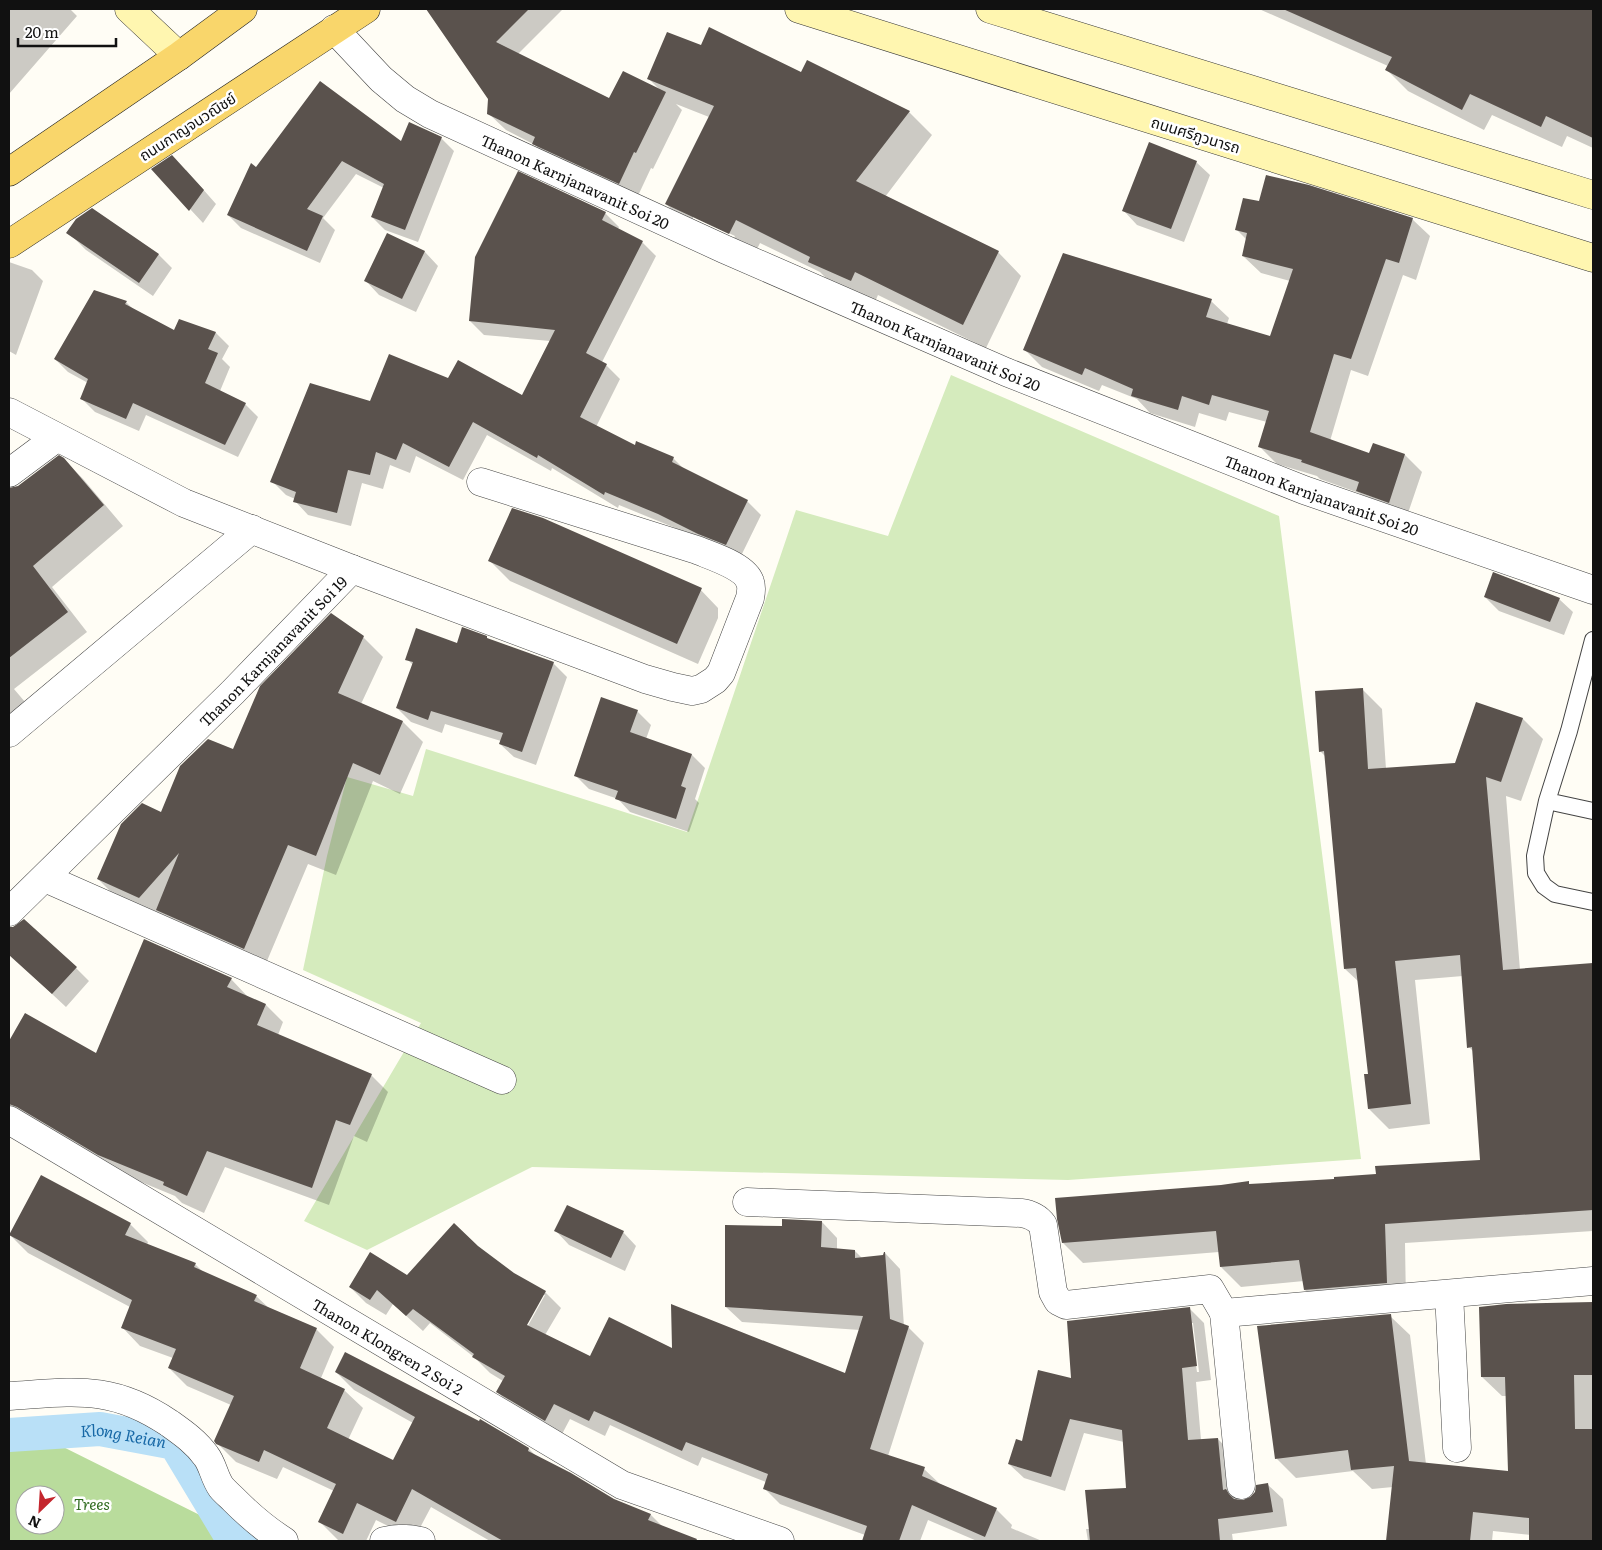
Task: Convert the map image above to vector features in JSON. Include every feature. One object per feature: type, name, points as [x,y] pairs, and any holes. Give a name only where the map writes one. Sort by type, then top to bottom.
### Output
[{"type":"main road","points":[[129,9],[179,56]]},
{"type":"main road","points":[[9,172],[179,56],[242,9]]},
{"type":"main road","name":"ถนนกาญจนวณิชย์","points":[[9,244],[366,9]]},
{"type":"main road","name":"ถนนศรีภูวนารถ","points":[[799,9],[1593,258]]},
{"type":"main road","points":[[990,9],[1593,194]]},
{"type":"street","name":"Thanon Karnjanavanit Soi 20","points":[[334,29],[381,79],[404,99],[430,114],[724,249],[1006,372],[1304,490],[1593,590]]},
{"type":"street","name":"Thanon Karnjanavanit Soi 19","points":[[9,412],[184,503],[352,568],[233,692],[9,912]]},
{"type":"street","points":[[9,473],[56,438]]},
{"type":"street","points":[[352,568],[644,679],[692,691],[701,689],[722,674],[750,598],[750,582],[742,572],[726,562],[697,550],[481,482]]},
{"type":"street","points":[[9,733],[252,529]]},
{"type":"street","points":[[45,878],[502,1080]]},
{"type":"street","name":"Thanon Klongren 2 Soi 2","points":[[9,1120],[622,1484],[780,1541]]},
{"type":"street","points":[[747,1202],[1026,1214],[1037,1219],[1043,1225],[1053,1292],[1056,1298],[1066,1305],[1210,1289],[1224,1313],[1241,1485]]},
{"type":"street","points":[[1224,1313],[1593,1281]]},
{"type":"street","points":[[1449,1294],[1457,1448]]},
{"type":"street","points":[[9,1396],[56,1392],[94,1392],[124,1399],[156,1414],[188,1437],[207,1457],[221,1486],[251,1517],[284,1541]]},
{"type":"street","points":[[384,1541],[408,1538],[421,1541]]},
{"type":"lane","points":[[1593,640],[1569,731],[1547,801],[1535,856],[1536,873],[1544,886],[1555,894],[1593,902]]},
{"type":"lane","points":[[1547,801],[1593,811]]},
{"type":"green space","points":[[951,375],[1279,516],[1361,1159],[1068,1180],[532,1167],[367,1250],[304,1221],[421,1023],[303,970],[327,856],[347,777],[413,796],[426,749],[687,832],[796,510],[888,536]]},
{"type":"green space","name":"Trees","points":[[9,1420],[252,1541],[9,1541]]},
{"type":"building","points":[[426,9],[529,9],[496,42],[609,98],[623,71],[666,92],[619,184],[532,144],[535,137],[487,114],[488,99]]},
{"type":"building","points":[[1283,9],[1593,9],[1593,138],[1546,116],[1541,127],[1470,94],[1462,110],[1385,70],[1392,57]]},
{"type":"building","points":[[709,27],[801,72],[807,60],[910,111],[856,181],[999,251],[963,325],[855,272],[851,281],[808,262],[810,257],[736,220],[729,234],[665,204],[714,106],[647,79],[667,32],[701,45]]},
{"type":"building","points":[[320,81],[401,141],[409,122],[442,137],[405,230],[371,217],[384,184],[342,161],[307,209],[323,216],[307,251],[227,215],[251,163],[256,167]]},
{"type":"building","points":[[1149,142],[1197,161],[1171,229],[1122,211]]},
{"type":"building","points":[[172,155],[204,190],[189,211],[151,169]]},
{"type":"building","points":[[518,171],[606,212],[602,220],[643,241],[586,353],[607,364],[580,417],[635,445],[636,441],[674,457],[672,462],[748,500],[726,545],[605,492],[604,495],[538,455],[537,458],[473,422],[449,467],[403,443],[396,460],[376,452],[370,475],[348,470],[337,513],[293,502],[296,492],[270,482],[310,383],[370,401],[389,354],[448,378],[458,360],[522,395],[555,330],[469,321],[475,257]]},
{"type":"building","points":[[1266,175],[1309,185],[1413,218],[1399,263],[1386,259],[1351,359],[1334,354],[1310,432],[1369,453],[1373,443],[1405,454],[1389,503],[1356,491],[1359,482],[1301,462],[1302,460],[1258,447],[1269,411],[1212,395],[1209,405],[1182,396],[1178,410],[1131,396],[1133,389],[1085,368],[1082,375],[1023,350],[1063,253],[1212,299],[1206,317],[1270,336],[1293,269],[1242,256],[1247,233],[1235,230],[1243,198],[1259,201]]},
{"type":"building","points":[[92,208],[159,254],[139,283],[66,233],[76,219]]},
{"type":"building","points":[[387,233],[425,251],[402,299],[364,281]]},
{"type":"building","points":[[94,290],[127,301],[125,304],[174,330],[179,319],[216,332],[208,349],[218,353],[205,383],[246,403],[225,445],[133,403],[126,419],[80,399],[88,379],[54,359]]},
{"type":"building","points":[[59,455],[64,458],[104,505],[33,566],[68,612],[9,658],[9,488],[18,486]]},
{"type":"building","points":[[512,508],[543,518],[702,588],[677,644],[488,561]]},
{"type":"building","points":[[1493,572],[1560,598],[1550,622],[1484,597]]},
{"type":"building","points":[[331,613],[364,636],[338,693],[403,721],[380,775],[353,763],[316,856],[288,845],[244,949],[156,910],[179,853],[139,898],[97,879],[121,824],[142,803],[161,812],[180,766],[208,739],[233,749],[260,686]]},
{"type":"building","points":[[462,627],[554,662],[522,752],[499,744],[503,733],[431,711],[428,720],[396,708],[413,662],[405,660],[416,628],[457,643]]},
{"type":"building","points":[[1363,688],[1368,769],[1455,763],[1476,702],[1523,718],[1501,782],[1486,777],[1503,970],[1593,963],[1593,1210],[1385,1224],[1387,1283],[1304,1290],[1299,1260],[1220,1267],[1216,1231],[1062,1243],[1055,1198],[1221,1185],[1249,1181],[1249,1184],[1334,1179],[1334,1177],[1376,1174],[1375,1166],[1480,1160],[1472,1047],[1467,1048],[1460,955],[1395,961],[1411,1104],[1368,1109],[1364,1074],[1368,1074],[1356,968],[1344,969],[1324,751],[1319,752],[1315,691]]},
{"type":"building","points":[[601,697],[638,710],[630,732],[692,754],[681,786],[686,788],[676,819],[615,799],[618,791],[574,776]]},
{"type":"building","points":[[24,919],[77,967],[52,994],[9,955],[9,927],[13,927]]},
{"type":"building","points":[[144,939],[232,978],[227,987],[266,1004],[257,1025],[372,1074],[350,1125],[336,1120],[312,1188],[207,1151],[187,1196],[163,1185],[164,1182],[98,1155],[9,1104],[9,1041],[25,1013],[96,1053]]},
{"type":"building","points":[[41,1175],[131,1223],[125,1235],[196,1263],[194,1267],[257,1295],[254,1301],[317,1328],[300,1368],[345,1389],[327,1428],[393,1460],[415,1417],[335,1372],[345,1352],[479,1421],[480,1419],[529,1448],[528,1451],[571,1473],[614,1499],[651,1514],[648,1520],[697,1539],[696,1541],[503,1541],[412,1489],[396,1522],[357,1503],[343,1534],[318,1522],[336,1484],[264,1450],[259,1462],[216,1444],[214,1441],[234,1396],[168,1368],[176,1349],[121,1328],[132,1300],[9,1235]]},
{"type":"building","points":[[567,1205],[624,1231],[611,1258],[554,1231]]},
{"type":"building","points":[[782,1219],[822,1221],[821,1247],[855,1250],[855,1258],[883,1255],[885,1252],[890,1319],[909,1326],[870,1449],[925,1467],[922,1476],[997,1508],[985,1537],[912,1505],[899,1541],[862,1541],[867,1526],[763,1489],[768,1474],[686,1442],[682,1451],[594,1411],[589,1421],[554,1404],[545,1421],[496,1392],[505,1376],[472,1357],[474,1354],[413,1309],[406,1316],[377,1290],[370,1300],[349,1287],[370,1252],[407,1275],[454,1223],[478,1246],[514,1273],[546,1291],[527,1325],[590,1356],[609,1317],[672,1348],[671,1304],[845,1373],[863,1316],[725,1307],[725,1225],[782,1226]]},
{"type":"building","points":[[1593,1302],[1593,1375],[1574,1375],[1575,1429],[1593,1429],[1593,1541],[1529,1541],[1529,1518],[1473,1512],[1470,1541],[1386,1541],[1394,1466],[1351,1470],[1348,1450],[1275,1459],[1257,1326],[1391,1314],[1409,1461],[1508,1471],[1505,1377],[1481,1377],[1479,1307],[1506,1304]]},
{"type":"building","points":[[1190,1307],[1197,1366],[1182,1368],[1188,1440],[1218,1438],[1223,1490],[1226,1489],[1234,1499],[1243,1500],[1255,1492],[1256,1485],[1268,1483],[1273,1512],[1218,1519],[1220,1541],[1090,1541],[1085,1490],[1126,1488],[1122,1430],[1070,1419],[1051,1477],[1008,1464],[1016,1439],[1022,1441],[1038,1370],[1071,1378],[1067,1321]]},
{"type":"waterway","name":"Klong Reian","points":[[9,1435],[100,1429],[175,1443],[228,1531],[245,1541]]}]
